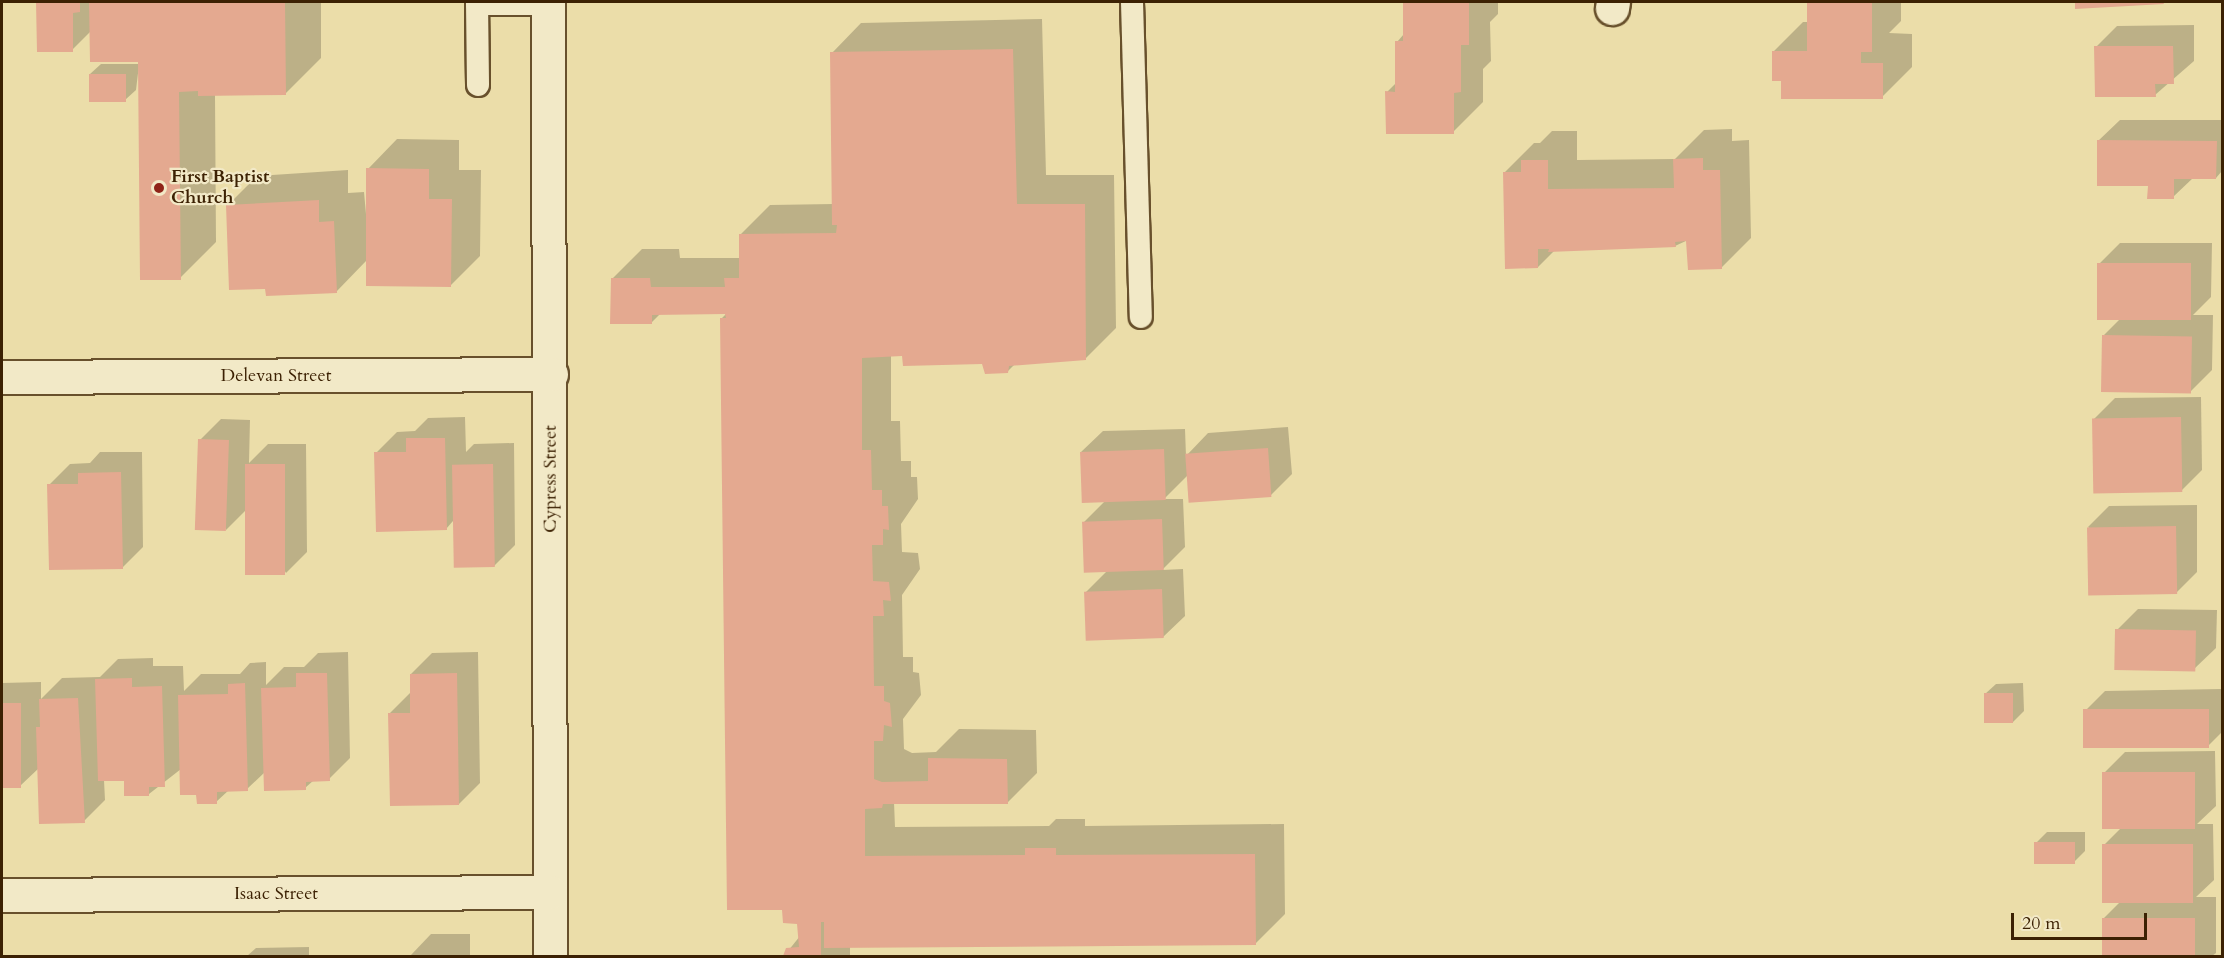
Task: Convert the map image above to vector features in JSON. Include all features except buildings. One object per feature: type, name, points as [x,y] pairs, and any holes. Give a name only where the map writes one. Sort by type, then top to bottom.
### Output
[{"type":"street","name":"Cypress Street","points":[[548,3],[551,374],[550,957]]},
{"type":"street","name":"Delevan Street","points":[[2,377],[551,374]]},
{"type":"street","name":"Isaac Street","points":[[2,895],[550,892]]},
{"type":"lane","points":[[1132,2],[1141,317]]},
{"type":"lane","points":[[478,85],[477,3],[548,3]]},
{"type":"place","name":"First Baptist Church","points":[[159,188]]}]
